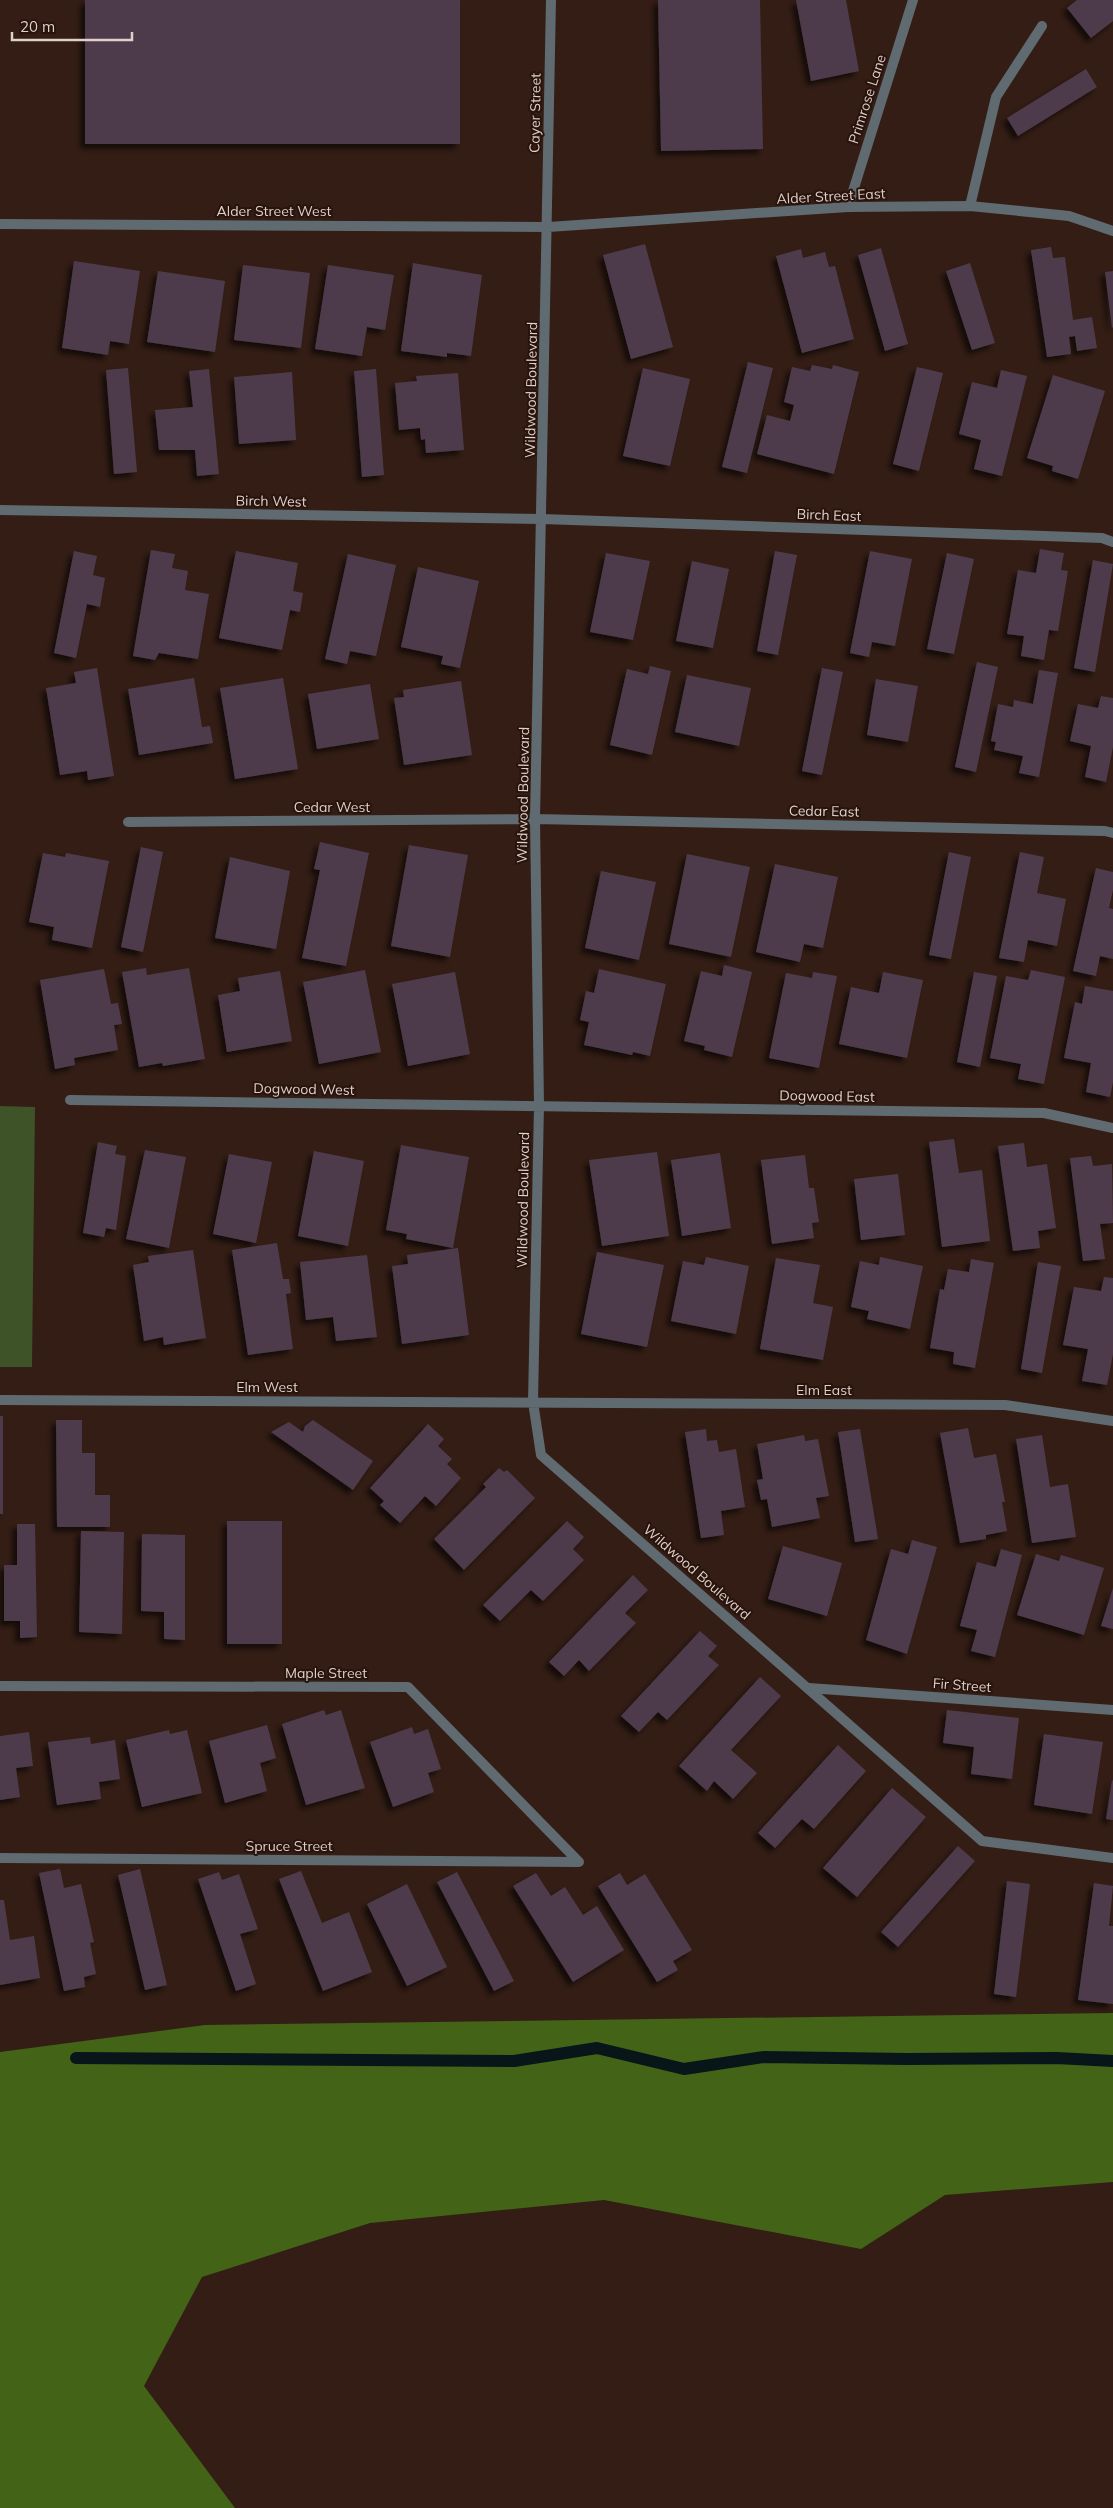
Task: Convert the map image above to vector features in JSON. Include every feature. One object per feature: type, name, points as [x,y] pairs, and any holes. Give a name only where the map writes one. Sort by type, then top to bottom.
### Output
[{"type":"street","name":"Cayer Street","points":[[548,227],[551,0]]},
{"type":"street","name":"Primrose Lane","points":[[848,207],[913,0]]},
{"type":"street","points":[[970,206],[996,97],[1042,26]]},
{"type":"street","name":"Alder Street East","points":[[548,227],[848,207],[970,206],[1069,216],[1113,231]]},
{"type":"street","name":"Alder Street West","points":[[0,224],[548,227]]},
{"type":"street","name":"Wildwood Boulevard","points":[[548,227],[535,819],[538,1105],[533,1402],[541,1455],[982,1841],[1113,1858]]},
{"type":"street","name":"Birch West","points":[[0,510],[542,520]]},
{"type":"street","name":"Birch East","points":[[542,520],[1102,538],[1113,542]]},
{"type":"street","name":"Cedar West","points":[[128,822],[535,819]]},
{"type":"street","name":"Cedar East","points":[[535,819],[1105,831],[1113,833]]},
{"type":"street","name":"Dogwood West","points":[[70,1100],[538,1105]]},
{"type":"street","name":"Dogwood East","points":[[538,1105],[1044,1113],[1113,1128]]},
{"type":"street","name":"Elm West","points":[[0,1400],[533,1402]]},
{"type":"street","name":"Elm East","points":[[533,1402],[1005,1405],[1113,1421]]},
{"type":"street","name":"Maple Street","points":[[0,1686],[408,1687],[579,1862]]},
{"type":"street","name":"Fir Street","points":[[809,1688],[1113,1710]]},
{"type":"street","name":"Spruce Street","points":[[0,1858],[579,1862]]},
{"type":"green space","points":[[0,1106],[35,1107],[32,1367],[0,1367]]},
{"type":"green space","points":[[1113,2013],[1113,2182],[945,2195],[861,2249],[604,2200],[370,2223],[202,2277],[144,2386],[235,2508],[0,2508],[0,2052],[205,2025]]},
{"type":"building","points":[[85,0],[460,0],[460,144],[85,144]]},
{"type":"building","points":[[658,0],[760,0],[763,149],[661,151]]},
{"type":"building","points":[[796,0],[846,0],[859,71],[811,81]]},
{"type":"building","points":[[1077,0],[1113,0],[1113,21],[1091,38],[1067,8]]},
{"type":"building","points":[[1086,69],[1097,87],[1018,136],[1007,118]]},
{"type":"building","points":[[645,244],[673,347],[631,359],[603,255]]},
{"type":"building","points":[[1051,247],[1053,258],[1065,257],[1073,320],[1092,317],[1097,348],[1077,351],[1075,336],[1069,337],[1071,354],[1047,357],[1031,250]]},
{"type":"building","points":[[881,248],[908,344],[885,351],[858,255]]},
{"type":"building","points":[[801,249],[803,258],[825,252],[829,267],[835,266],[854,339],[802,353],[776,256]]},
{"type":"building","points":[[74,261],[140,271],[129,344],[110,341],[108,355],[62,348]]},
{"type":"building","points":[[413,263],[482,275],[471,356],[447,353],[447,357],[401,351]]},
{"type":"building","points":[[970,263],[995,343],[972,350],[946,271]]},
{"type":"building","points":[[243,265],[310,273],[301,348],[234,340]]},
{"type":"building","points":[[328,265],[394,275],[385,330],[367,327],[362,356],[315,349]]},
{"type":"building","points":[[158,271],[225,281],[215,352],[147,342]]},
{"type":"building","points":[[1113,271],[1113,327],[1112,328],[1105,272]]},
{"type":"building","points":[[748,362],[773,368],[747,473],[722,467]]},
{"type":"building","points":[[812,365],[832,369],[833,365],[859,372],[834,474],[757,454],[767,415],[790,421],[794,405],[784,402],[792,367],[810,371]]},
{"type":"building","points":[[917,367],[943,373],[919,471],[893,464]]},
{"type":"building","points":[[128,368],[137,472],[114,474],[106,370]]},
{"type":"building","points":[[643,368],[690,379],[670,466],[623,456]]},
{"type":"building","points":[[209,369],[219,474],[197,476],[195,450],[159,450],[155,410],[193,407],[189,371]]},
{"type":"building","points":[[376,369],[384,475],[362,477],[354,371]]},
{"type":"building","points":[[1001,370],[1027,376],[1002,476],[974,469],[981,440],[959,434],[972,382],[997,388]]},
{"type":"building","points":[[292,372],[296,440],[239,444],[234,377]]},
{"type":"building","points":[[458,373],[464,450],[426,453],[425,439],[421,440],[420,428],[399,430],[395,383],[417,381],[416,376]]},
{"type":"building","points":[[1053,375],[1105,391],[1078,479],[1052,471],[1053,466],[1027,458]]},
{"type":"building","points":[[1040,549],[1064,553],[1061,570],[1068,571],[1058,631],[1049,630],[1044,660],[1021,656],[1024,636],[1007,634],[1018,570],[1036,573]]},
{"type":"building","points":[[151,550],[175,554],[172,568],[188,571],[185,590],[209,594],[198,659],[159,653],[155,660],[133,656]]},
{"type":"building","points":[[74,551],[97,556],[93,575],[105,578],[100,607],[87,604],[76,658],[54,653]]},
{"type":"building","points":[[236,551],[298,563],[293,591],[303,593],[300,612],[290,610],[282,650],[219,638]]},
{"type":"building","points":[[775,551],[797,555],[778,655],[757,651]]},
{"type":"building","points":[[870,551],[912,559],[895,646],[872,642],[869,657],[850,653]]},
{"type":"building","points":[[606,553],[650,561],[633,640],[590,632]]},
{"type":"building","points":[[947,553],[974,559],[954,654],[927,649]]},
{"type":"building","points":[[348,554],[396,565],[376,656],[350,651],[347,664],[325,659]]},
{"type":"building","points":[[1093,560],[1113,564],[1095,672],[1074,668]]},
{"type":"building","points":[[692,561],[729,569],[713,648],[676,641]]},
{"type":"building","points":[[418,567],[479,581],[460,668],[441,664],[443,656],[401,647]]},
{"type":"building","points":[[977,662],[998,667],[976,772],[955,767]]},
{"type":"building","points":[[650,666],[671,671],[652,755],[610,745],[627,669],[648,674]]},
{"type":"building","points":[[97,668],[114,776],[88,780],[87,771],[60,775],[46,688],[76,683],[74,672]]},
{"type":"building","points":[[822,668],[843,672],[822,775],[802,771]]},
{"type":"building","points":[[1039,670],[1058,673],[1039,777],[1019,773],[1023,756],[994,750],[996,742],[991,741],[998,704],[1013,707],[1014,700],[1033,704]]},
{"type":"building","points":[[687,675],[751,688],[739,746],[675,732]]},
{"type":"building","points":[[194,678],[202,727],[210,726],[213,743],[139,755],[128,689]]},
{"type":"building","points":[[283,678],[298,769],[235,779],[220,688]]},
{"type":"building","points":[[876,679],[918,686],[908,742],[867,735]]},
{"type":"building","points":[[461,681],[472,755],[404,765],[394,698],[404,697],[403,690]]},
{"type":"building","points":[[370,684],[379,739],[317,749],[308,694]]},
{"type":"building","points":[[1101,696],[1113,698],[1113,747],[1106,782],[1085,777],[1091,746],[1070,741],[1078,704],[1098,708]]},
{"type":"building","points":[[320,842],[369,853],[346,966],[302,958],[320,870],[314,869]]},
{"type":"building","points":[[409,845],[468,855],[450,957],[391,946]]},
{"type":"building","points":[[141,847],[163,852],[143,952],[121,947]]},
{"type":"building","points":[[949,852],[971,857],[951,959],[929,955]]},
{"type":"building","points":[[1020,852],[1044,857],[1037,893],[1066,899],[1057,946],[1028,940],[1024,962],[999,958]]},
{"type":"building","points":[[43,853],[65,857],[66,853],[109,861],[92,948],[52,940],[54,927],[29,922]]},
{"type":"building","points":[[687,854],[750,867],[731,957],[669,944]]},
{"type":"building","points":[[230,857],[290,871],[276,949],[215,938]]},
{"type":"building","points":[[775,864],[838,877],[823,948],[804,944],[800,962],[756,952]]},
{"type":"building","points":[[1096,868],[1113,872],[1113,890],[1109,908],[1113,909],[1113,959],[1100,956],[1096,976],[1073,971]]},
{"type":"building","points":[[601,871],[656,882],[639,960],[585,948]]},
{"type":"building","points":[[724,965],[752,972],[732,1057],[704,1050],[705,1046],[684,1041],[701,971],[722,976]]},
{"type":"building","points":[[146,968],[147,975],[189,968],[205,1059],[163,1066],[162,1063],[139,1067],[122,972]]},
{"type":"building","points":[[104,969],[111,1004],[118,1003],[122,1024],[114,1025],[118,1050],[74,1058],[75,1065],[55,1069],[40,980]]},
{"type":"building","points":[[599,969],[666,984],[650,1056],[633,1052],[632,1055],[584,1045],[589,1022],[580,1020],[586,991],[594,993]]},
{"type":"building","points":[[365,970],[381,1052],[319,1064],[303,982]]},
{"type":"building","points":[[1031,970],[1065,977],[1044,1084],[1018,1079],[1021,1064],[990,1058],[1006,976],[1028,980]]},
{"type":"building","points":[[280,971],[292,1041],[227,1052],[218,995],[240,991],[238,978]]},
{"type":"building","points":[[455,972],[470,1054],[408,1066],[392,984]]},
{"type":"building","points":[[813,972],[837,976],[819,1068],[769,1058],[786,973],[812,978]]},
{"type":"building","points":[[883,972],[923,980],[907,1058],[839,1044],[851,987],[879,993]]},
{"type":"building","points":[[974,972],[997,976],[980,1067],[957,1062]]},
{"type":"building","points":[[1085,986],[1113,991],[1113,1082],[1110,1097],[1086,1092],[1091,1063],[1064,1058],[1075,1002],[1082,1004]]},
{"type":"building","points":[[954,1139],[959,1173],[982,1170],[990,1241],[942,1247],[929,1142]]},
{"type":"building","points":[[98,1142],[117,1146],[115,1154],[126,1156],[116,1230],[106,1228],[104,1237],[83,1233]]},
{"type":"building","points":[[1024,1143],[1027,1167],[1047,1164],[1056,1228],[1038,1231],[1040,1248],[1013,1251],[998,1146]]},
{"type":"building","points":[[401,1145],[469,1157],[453,1248],[406,1239],[407,1234],[386,1230]]},
{"type":"building","points":[[145,1150],[186,1157],[169,1248],[126,1239]]},
{"type":"building","points":[[314,1151],[364,1161],[348,1246],[298,1236]]},
{"type":"building","points":[[657,1152],[669,1236],[602,1246],[589,1160]]},
{"type":"building","points":[[720,1153],[731,1228],[682,1236],[671,1160]]},
{"type":"building","points":[[229,1154],[272,1162],[256,1243],[213,1234]]},
{"type":"building","points":[[805,1155],[809,1188],[814,1188],[819,1222],[812,1223],[814,1238],[772,1244],[761,1160]]},
{"type":"building","points":[[1091,1156],[1093,1166],[1112,1164],[1113,1223],[1100,1224],[1105,1259],[1083,1261],[1070,1158]]},
{"type":"building","points":[[898,1174],[905,1235],[861,1240],[854,1179]]},
{"type":"building","points":[[277,1243],[283,1279],[289,1279],[291,1293],[286,1294],[293,1349],[248,1355],[232,1250]]},
{"type":"building","points":[[458,1248],[469,1335],[402,1344],[392,1266],[408,1264],[407,1255]]},
{"type":"building","points":[[193,1250],[206,1338],[164,1345],[163,1337],[144,1341],[133,1265],[149,1262],[148,1256]]},
{"type":"building","points":[[597,1252],[664,1265],[647,1347],[581,1334]]},
{"type":"building","points":[[367,1255],[377,1337],[336,1341],[333,1317],[306,1320],[300,1262]]},
{"type":"building","points":[[706,1257],[749,1266],[736,1334],[671,1321],[683,1261],[704,1265]]},
{"type":"building","points":[[880,1257],[923,1266],[910,1329],[867,1319],[869,1311],[851,1307],[860,1261],[879,1265]]},
{"type":"building","points":[[776,1258],[820,1265],[813,1303],[833,1307],[823,1360],[760,1349]]},
{"type":"building","points":[[971,1259],[994,1263],[975,1368],[953,1364],[954,1352],[930,1348],[940,1289],[944,1290],[948,1269],[969,1272]]},
{"type":"building","points":[[1038,1262],[1061,1266],[1042,1373],[1021,1369]]},
{"type":"building","points":[[1104,1277],[1113,1278],[1113,1354],[1107,1385],[1082,1381],[1088,1349],[1063,1345],[1074,1287],[1101,1291]]},
{"type":"building","points":[[0,1416],[3,1416],[3,1514],[0,1514]]},
{"type":"building","points":[[56,1420],[82,1420],[82,1453],[95,1453],[95,1495],[110,1495],[110,1527],[57,1527]]},
{"type":"building","points":[[313,1420],[373,1461],[353,1490],[271,1432],[289,1422],[303,1432],[305,1426]]},
{"type":"building","points":[[428,1424],[444,1439],[438,1446],[452,1459],[447,1464],[461,1478],[436,1506],[425,1496],[400,1523],[380,1505],[384,1501],[370,1488]]},
{"type":"building","points":[[968,1428],[974,1458],[996,1454],[1005,1502],[1002,1502],[1007,1531],[986,1535],[986,1539],[960,1543],[940,1433]]},
{"type":"building","points":[[706,1429],[707,1441],[717,1440],[719,1452],[736,1449],[745,1507],[721,1511],[724,1535],[701,1538],[685,1432]]},
{"type":"building","points":[[860,1429],[878,1539],[855,1542],[838,1432]]},
{"type":"building","points":[[804,1435],[805,1441],[818,1439],[829,1496],[816,1498],[820,1518],[772,1527],[767,1499],[761,1500],[757,1480],[763,1479],[757,1444]]},
{"type":"building","points":[[1042,1435],[1050,1487],[1068,1484],[1076,1537],[1032,1543],[1016,1439]]},
{"type":"building","points":[[499,1468],[504,1472],[507,1470],[535,1498],[464,1570],[434,1539],[486,1487],[483,1484]]},
{"type":"building","points":[[227,1521],[282,1521],[282,1644],[227,1644]]},
{"type":"building","points":[[567,1521],[584,1537],[573,1549],[584,1560],[543,1601],[531,1590],[500,1621],[483,1605]]},
{"type":"building","points":[[17,1524],[35,1524],[37,1637],[20,1638],[20,1621],[4,1621],[4,1565],[17,1565]]},
{"type":"building","points":[[81,1531],[124,1532],[122,1634],[79,1632]]},
{"type":"building","points":[[142,1534],[185,1535],[185,1640],[164,1639],[164,1612],[141,1611]]},
{"type":"building","points":[[912,1540],[937,1547],[907,1654],[866,1640],[891,1549],[908,1554]]},
{"type":"building","points":[[783,1546],[842,1563],[827,1616],[768,1599]]},
{"type":"building","points":[[1001,1549],[1022,1555],[995,1657],[971,1651],[977,1630],[960,1626],[977,1562],[996,1567]]},
{"type":"building","points":[[1036,1554],[1059,1561],[1061,1555],[1104,1568],[1084,1635],[1017,1615]]},
{"type":"building","points":[[633,1575],[648,1590],[625,1613],[636,1623],[589,1671],[579,1660],[564,1676],[549,1662]]},
{"type":"building","points":[[1113,1588],[1113,1629],[1101,1626]]},
{"type":"building","points":[[700,1631],[717,1646],[708,1656],[719,1665],[667,1720],[658,1712],[639,1732],[621,1716]]},
{"type":"building","points":[[760,1677],[781,1696],[731,1750],[757,1773],[733,1799],[714,1781],[707,1791],[679,1766]]},
{"type":"building","points":[[324,1710],[326,1715],[341,1710],[365,1788],[306,1805],[282,1724]]},
{"type":"building","points":[[947,1710],[1019,1718],[1012,1779],[971,1774],[974,1747],[943,1743]]},
{"type":"building","points":[[267,1725],[276,1758],[260,1763],[267,1791],[225,1803],[209,1741]]},
{"type":"building","points":[[412,1727],[414,1734],[428,1729],[441,1769],[428,1773],[434,1792],[393,1807],[370,1742]]},
{"type":"building","points":[[169,1730],[170,1734],[187,1730],[202,1793],[142,1807],[126,1740]]},
{"type":"building","points":[[29,1732],[33,1766],[16,1768],[20,1797],[0,1800],[0,1736]]},
{"type":"building","points":[[1044,1734],[1103,1742],[1092,1814],[1034,1805]]},
{"type":"building","points":[[90,1737],[91,1744],[115,1740],[120,1779],[99,1782],[101,1799],[57,1805],[48,1742]]},
{"type":"building","points":[[838,1745],[866,1771],[814,1829],[802,1819],[775,1848],[758,1833]]},
{"type":"building","points":[[1113,1781],[1113,1820],[1106,1819]]},
{"type":"building","points":[[892,1788],[926,1817],[857,1897],[823,1868]]},
{"type":"building","points":[[958,1846],[975,1861],[898,1947],[881,1932]]},
{"type":"building","points":[[60,1869],[64,1888],[81,1884],[94,1942],[90,1943],[96,1974],[84,1977],[85,1987],[64,1991],[39,1873]]},
{"type":"building","points":[[140,1869],[167,1985],[145,1990],[118,1875]]},
{"type":"building","points":[[301,1871],[322,1923],[349,1912],[372,1972],[323,1991],[279,1879]]},
{"type":"building","points":[[219,1872],[222,1880],[239,1874],[258,1929],[240,1934],[256,1984],[236,1991],[198,1879]]},
{"type":"building","points":[[457,1872],[514,1981],[494,1991],[437,1882]]},
{"type":"building","points":[[536,1873],[551,1896],[565,1887],[583,1915],[597,1906],[624,1950],[573,1982],[513,1886]]},
{"type":"building","points":[[620,1873],[627,1885],[645,1874],[692,1950],[673,1961],[678,1970],[657,1982],[598,1886]]},
{"type":"building","points":[[1007,1881],[1030,1884],[1016,1997],[994,1994]]},
{"type":"building","points":[[1094,1883],[1113,1886],[1109,1926],[1113,1926],[1113,2004],[1078,2000]]},
{"type":"building","points":[[407,1884],[447,1967],[407,1986],[367,1904]]},
{"type":"building","points":[[0,1900],[4,1900],[10,1940],[34,1936],[40,1978],[0,1985]]},
{"type":"waterway","points":[[76,2058],[514,2061],[597,2048],[684,2069],[764,2057],[907,2059],[1057,2058],[1113,2061]]}]
